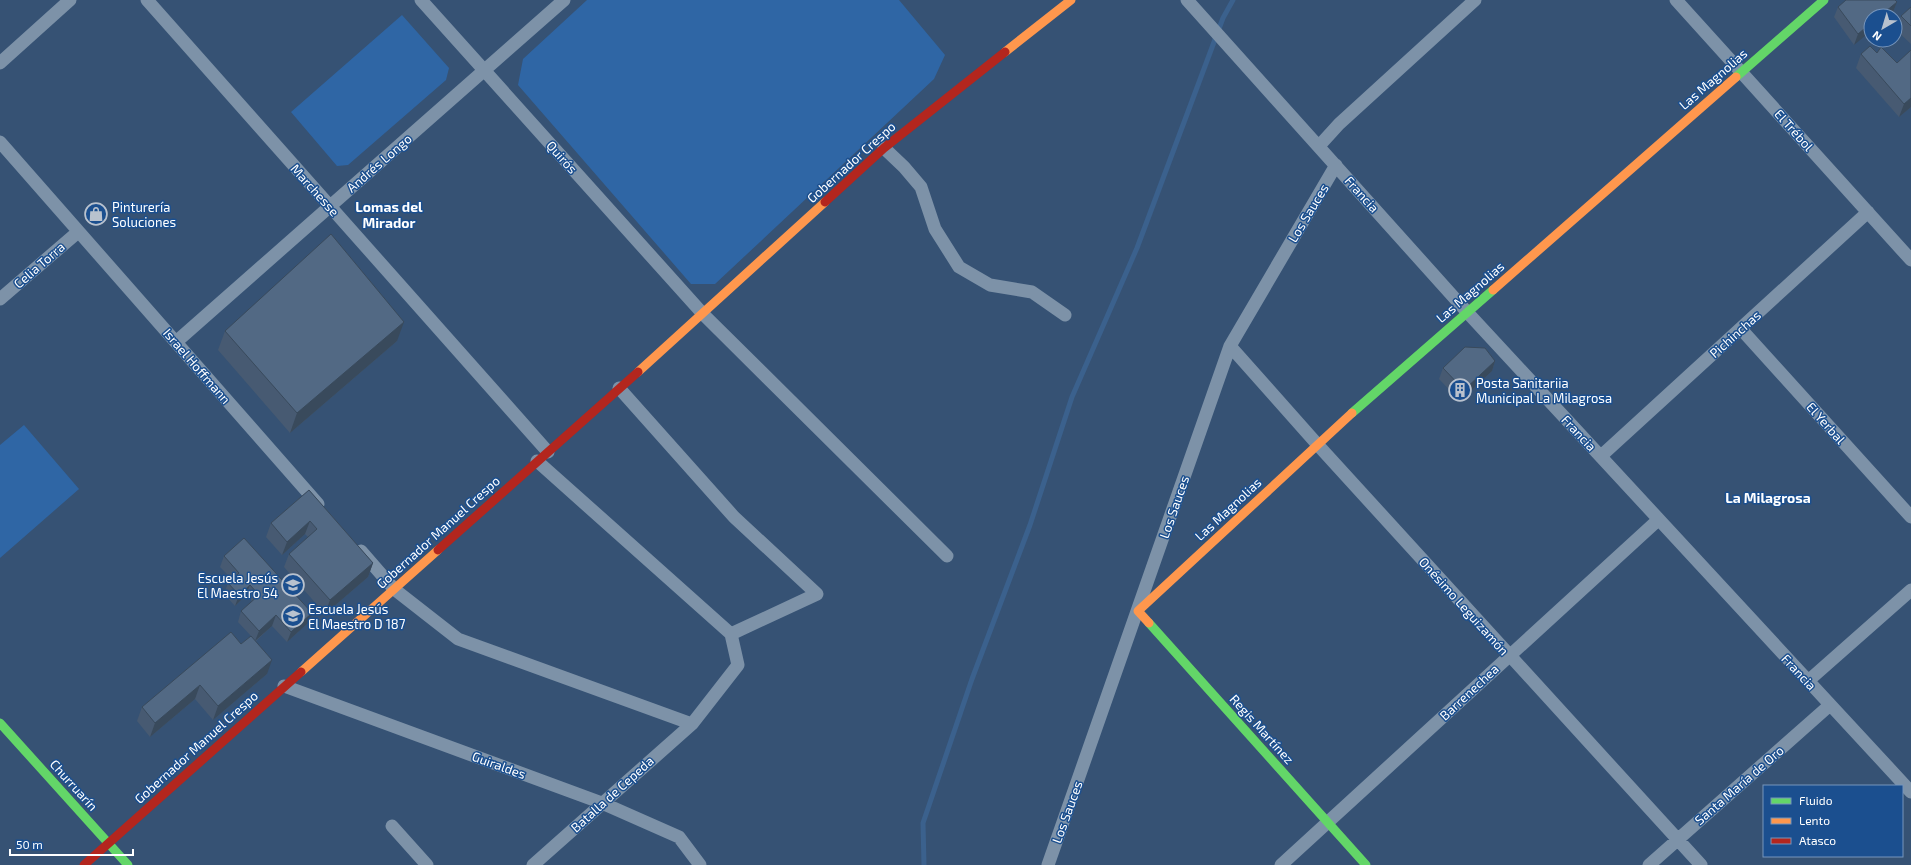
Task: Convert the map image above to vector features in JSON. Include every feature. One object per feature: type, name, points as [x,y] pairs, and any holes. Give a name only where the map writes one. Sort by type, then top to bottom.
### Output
[{"type":"street","points":[[0,63],[70,0]]},
{"type":"street","name":"Marchesse","points":[[147,0],[548,452]]},
{"type":"street","name":"Quirós","points":[[421,0],[703,314],[947,556]]},
{"type":"street","name":"Andrés Longo","points":[[176,342],[564,0]]},
{"type":"street","name":"Gobernador Crespo","points":[[703,314],[884,148],[1071,0]]},
{"type":"street","name":"Francia","points":[[1187,0],[1467,312],[1911,792]]},
{"type":"street","points":[[1319,146],[1339,124],[1475,0]]},
{"type":"street","name":"El Trébol","points":[[1676,0],[1911,260]]},
{"type":"street","name":"Las Magnolias","points":[[1138,611],[1317,444],[1824,0]]},
{"type":"street","name":"Israel Hoffmann","points":[[0,142],[328,514]]},
{"type":"street","points":[[884,148],[904,167],[920,186],[935,229],[959,267],[990,285],[1032,292],[1065,315]]},
{"type":"street","name":"Los Sauces","points":[[1048,865],[1230,346],[1336,165]]},
{"type":"street","name":"Pichinchas","points":[[1601,456],[1868,212]]},
{"type":"street","name":"Celia Torra","points":[[0,299],[78,232]]},
{"type":"street","name":"Gobernador Manuel Crespo","points":[[84,865],[703,314]]},
{"type":"street","name":"El Yerbal","points":[[1741,329],[1911,517]]},
{"type":"street","name":"Onésimo Leguizamón","points":[[1230,346],[1317,444],[1701,865]]},
{"type":"street","points":[[537,461],[730,634],[817,594],[734,516],[619,388]]},
{"type":"street","name":"Barrenechea","points":[[1281,865],[1658,520]]},
{"type":"street","points":[[353,543],[394,589],[458,640],[692,724]]},
{"type":"street","points":[[1808,681],[1911,590]]},
{"type":"street","name":"Regis Martínez","points":[[1138,611],[1366,865]]},
{"type":"street","name":"Batalla de Cepeda","points":[[533,865],[692,724],[738,665],[730,634]]},
{"type":"street","name":"Guiraldes","points":[[284,686],[602,804],[679,838],[700,865]]},
{"type":"street","name":"Santa María de Oro","points":[[1649,865],[1830,705]]},
{"type":"street","name":"Churruarín","points":[[0,723],[128,865]]},
{"type":"street","points":[[392,826],[427,865]]},
{"type":"shaded area","points":[[587,0],[899,0],[945,55],[934,79],[715,284],[691,284],[518,85],[523,59]]},
{"type":"shaded area","points":[[402,15],[449,68],[446,80],[348,165],[337,166],[291,112]]},
{"type":"shaded area","points":[[24,425],[79,489],[0,558],[0,445]]},
{"type":"building","points":[[1846,0],[1895,0],[1897,2],[1890,8],[1863,8],[1863,30],[1858,34],[1838,7]]},
{"type":"building","points":[[1911,7],[1911,26],[1903,18],[1903,14]]},
{"type":"building","points":[[1868,48],[1872,48],[1877,53],[1882,48],[1897,63],[1911,50],[1911,98],[1904,104],[1861,54]]},
{"type":"building","points":[[331,234],[404,322],[297,413],[225,331]]},
{"type":"building","name":"Posta Sanitariia Municipal La Milagrosa","points":[[1465,347],[1485,348],[1495,361],[1464,390],[1443,368]]},
{"type":"building","points":[[309,490],[373,563],[330,600],[289,554],[317,529],[310,521],[287,542],[271,523]]},
{"type":"building","points":[[244,538],[312,613],[291,632],[276,615],[259,631],[241,611],[259,595],[250,585],[239,595],[228,583],[239,573],[224,556]]},
{"type":"building","points":[[231,632],[241,644],[251,636],[272,660],[218,706],[200,685],[155,723],[142,707]]},
{"type":"waterway","points":[[924,865],[923,823],[972,679],[1030,525],[1072,397],[1137,248],[1223,18],[1233,0]]},
{"type":"traffic: fast","points":[[1736,77],[1824,0]]},
{"type":"traffic: fast","points":[[1352,413],[1493,290]]},
{"type":"traffic: fast","points":[[1149,623],[1366,865]]},
{"type":"traffic: fast","points":[[0,723],[128,865]]},
{"type":"traffic: slow","points":[[1005,52],[1071,0]]},
{"type":"traffic: slow","points":[[1493,290],[1736,77]]},
{"type":"traffic: slow","points":[[638,372],[825,202]]},
{"type":"traffic: slow","points":[[1149,623],[1138,611],[1352,413]]},
{"type":"traffic: slow","points":[[301,672],[438,550]]},
{"type":"traffic: jam","points":[[825,202],[884,148],[1005,52]]},
{"type":"traffic: jam","points":[[438,550],[638,372]]},
{"type":"traffic: jam","points":[[84,865],[301,672]]},
{"type":"place","name":"Pinturería Soluciones","points":[[96,214]]},
{"type":"place","name":"Posta Sanitariia Municipal La Milagrosa","points":[[1460,390]]},
{"type":"place","name":"Escuela Jesús El Maestro 54","points":[[293,585]]},
{"type":"place","name":"Escuela Jesús El Maestro D 187","points":[[293,616]]},
{"type":"district","name":"Lomas del Mirador","points":[[389,216]]},
{"type":"district","name":"La Milagrosa","points":[[1768,498]]}]
